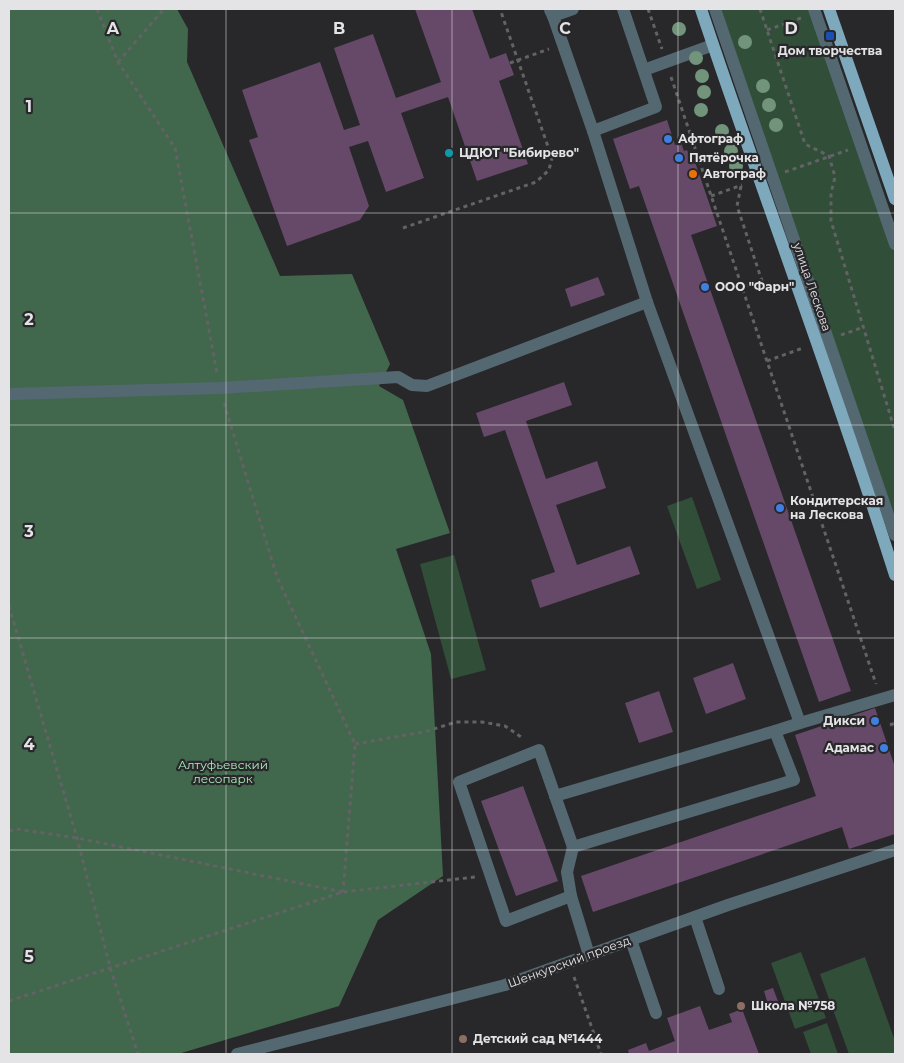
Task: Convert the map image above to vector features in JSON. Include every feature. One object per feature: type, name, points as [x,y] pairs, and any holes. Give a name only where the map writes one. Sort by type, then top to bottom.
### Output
[{"type":"main road","name":"улица Лескова","points":[[701,9],[835,394],[895,575]]},
{"type":"main road","points":[[830,9],[895,196]]},
{"type":"street","points":[[573,9],[552,12],[562,45],[593,131],[647,302],[800,723]]},
{"type":"street","points":[[593,131],[656,107],[623,9]]},
{"type":"street","name":"улица Лескова","points":[[715,9],[895,535]]},
{"type":"street","points":[[814,9],[895,244]]},
{"type":"street","points":[[644,70],[713,46]]},
{"type":"street","points":[[9,394],[220,388],[398,377],[412,386],[427,386],[647,302]]},
{"type":"street","points":[[555,796],[895,695]]},
{"type":"street","points":[[573,847],[794,780],[775,731]]},
{"type":"street","points":[[571,896],[506,921],[459,782],[539,750],[573,847],[567,872],[571,896],[589,955]]},
{"type":"street","name":"Шенкурский проезд","points":[[237,1054],[505,985],[695,917],[895,850]]},
{"type":"street","points":[[695,917],[719,989]]},
{"type":"street","points":[[631,940],[656,1013]]},
{"type":"path","points":[[97,9],[118,62],[175,148],[220,388],[277,577],[354,744],[343,892]]},
{"type":"path","points":[[118,62],[164,9]]},
{"type":"path","points":[[403,228],[536,182],[549,170],[552,158],[500,9]]},
{"type":"path","points":[[648,9],[881,699]]},
{"type":"path","points":[[760,9],[805,144],[829,156],[835,177],[831,193],[831,220],[895,431]]},
{"type":"path","points":[[767,30],[802,18]]},
{"type":"path","points":[[510,63],[562,45]]},
{"type":"path","points":[[776,175],[851,149]]},
{"type":"path","points":[[711,196],[748,184]]},
{"type":"path","points":[[741,186],[737,206],[762,281],[743,288]]},
{"type":"path","points":[[836,337],[864,327]]},
{"type":"path","points":[[767,361],[803,348]]},
{"type":"path","points":[[9,606],[78,838],[110,967],[138,1054]]},
{"type":"path","points":[[354,744],[424,732],[456,722],[482,722],[505,726],[539,750]]},
{"type":"path","points":[[890,725],[895,723]]},
{"type":"path","points":[[9,831],[16,829],[78,838],[343,892]]},
{"type":"path","points":[[9,1001],[343,892],[490,875]]},
{"type":"path","points":[[569,962],[601,1054]]},
{"type":"green space","name":"Алтуфьевский лесопарк","points":[[9,9],[177,9],[188,29],[187,62],[280,276],[352,274],[390,364],[379,386],[403,400],[450,533],[396,549],[431,654],[443,876],[378,920],[339,1006],[178,1054],[9,1054]]},
{"type":"green space","points":[[719,9],[811,9],[895,250],[895,517]]},
{"type":"green space","points":[[692,497],[721,580],[697,589],[667,506]]},
{"type":"green space","points":[[454,555],[486,670],[451,679],[420,564]]},
{"type":"green space","points":[[801,952],[826,1018],[795,1029],[771,963]]},
{"type":"green space","points":[[865,957],[895,1041],[895,1054],[849,1054],[820,974]]},
{"type":"green space","points":[[827,1023],[838,1054],[811,1054],[803,1032]]},
{"type":"building","points":[[415,9],[472,9],[490,59],[506,53],[514,75],[499,81],[528,164],[477,181],[448,97],[401,113],[424,178],[386,192],[368,141],[349,147],[369,206],[360,220],[287,246],[249,140],[258,137],[242,90],[320,62],[344,130],[360,125],[334,48],[373,34],[396,98],[441,82]]},
{"type":"building","points":[[667,120],[675,145],[681,143],[684,151],[687,150],[692,163],[695,162],[717,226],[691,235],[851,691],[819,702],[639,186],[630,189],[613,139]]},
{"type":"building","points":[[598,277],[605,295],[571,307],[565,289]]},
{"type":"building","points":[[564,382],[572,405],[526,421],[546,479],[597,461],[606,488],[556,505],[577,565],[630,546],[640,574],[540,608],[531,580],[555,572],[505,430],[484,437],[476,413]]},
{"type":"building","points":[[733,663],[746,699],[706,714],[693,678]]},
{"type":"building","points":[[659,691],[673,732],[639,743],[625,703]]},
{"type":"building","points":[[875,708],[895,767],[895,834],[849,849],[842,827],[593,912],[581,876],[816,796],[795,735]]},
{"type":"building","points":[[523,786],[558,881],[516,896],[481,801]]},
{"type":"building","points":[[773,988],[779,1004],[769,1008],[764,991]]},
{"type":"building","points":[[700,1006],[709,1030],[732,1022],[729,1014],[742,1009],[759,1054],[629,1054],[628,1050],[646,1043],[649,1051],[675,1041],[667,1018]]},
{"type":"place","name":"Дом творчества","points":[[830,36]]},
{"type":"place","name":"Афтограф","points":[[668,139]]},
{"type":"place","name":"ЦДЮТ \"Бибирево\"","points":[[449,153]]},
{"type":"place","name":"Пятёрочка","points":[[679,158]]},
{"type":"place","name":"Автограф","points":[[693,174]]},
{"type":"place","name":"ООО \"Фарн\"","points":[[705,287]]},
{"type":"place","name":"Кондитерская на Лескова","points":[[780,508]]},
{"type":"place","name":"Дикси","points":[[875,721]]},
{"type":"place","name":"Адамас","points":[[884,748]]},
{"type":"place","name":"Школа №758","points":[[741,1006]]},
{"type":"place","name":"Детский сад №1444","points":[[463,1039]]}]
